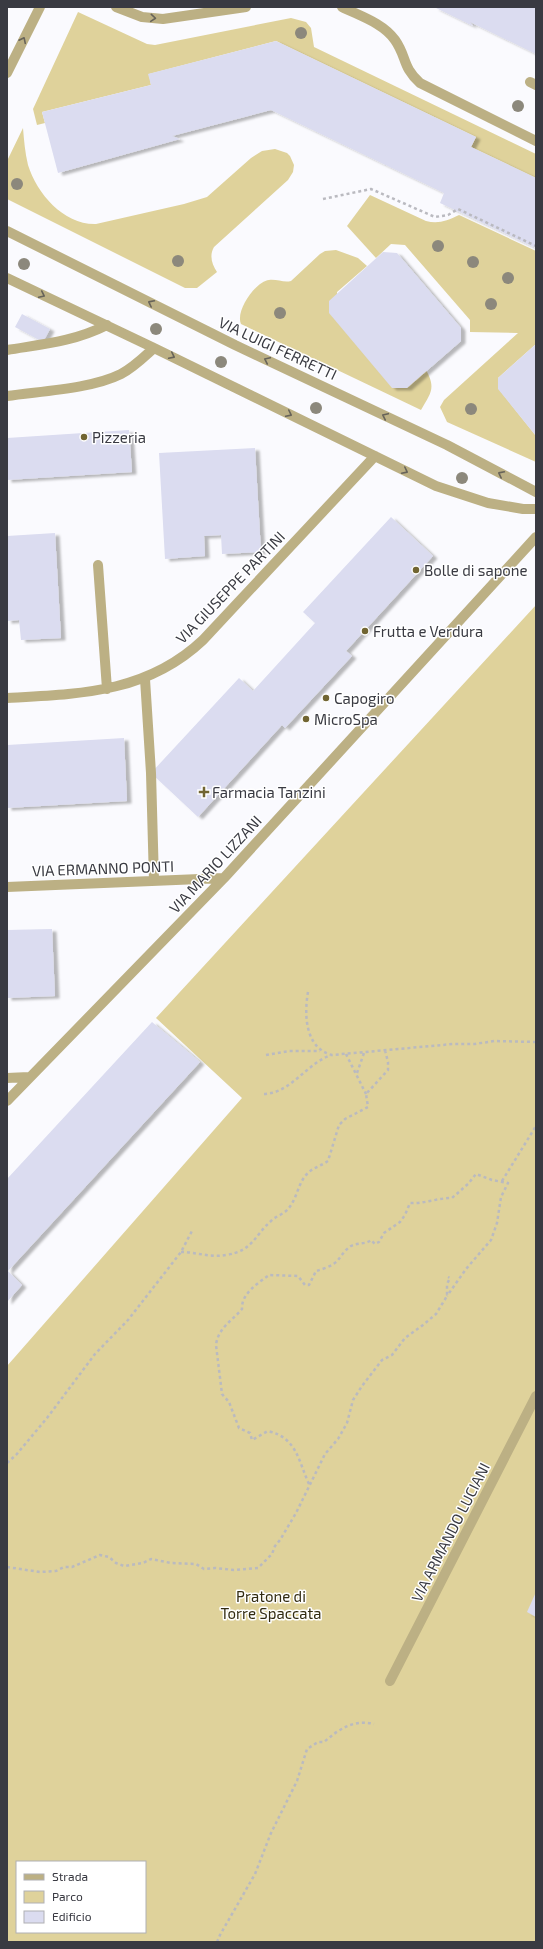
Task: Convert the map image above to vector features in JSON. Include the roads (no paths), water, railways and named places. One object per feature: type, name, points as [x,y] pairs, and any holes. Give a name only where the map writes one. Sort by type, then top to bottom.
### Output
[{"type":"street","points":[[7,73],[40,7]]},
{"type":"street","points":[[116,7],[142,17],[163,19],[246,7]]},
{"type":"street","points":[[342,7],[378,24],[389,33],[399,48],[408,72],[420,83],[536,141]]},
{"type":"street","name":"VIA LUIGI FERRETTI","points":[[7,231],[235,345],[447,445],[536,492]]},
{"type":"street","points":[[7,278],[107,325],[427,482],[460,496],[502,506],[536,509]]},
{"type":"street","points":[[7,350],[73,339],[84,336],[107,325]]},
{"type":"street","points":[[7,396],[85,385],[110,378],[121,374],[135,365],[154,348]]},
{"type":"street","name":"VIA GIUSEPPE PARTINI","points":[[7,698],[74,694],[107,689],[145,679],[173,664],[203,640],[375,456]]},
{"type":"street","name":"VIA MARIO LIZZANI","points":[[7,1101],[224,878],[536,537]]},
{"type":"street","points":[[98,565],[107,689]]},
{"type":"street","points":[[145,679],[151,773],[154,881]]},
{"type":"street","name":"VIA ERMANNO PONTI","points":[[7,887],[224,878]]},
{"type":"street","points":[[7,1078],[29,1077]]},
{"type":"street","name":"VIA ARMANDO LUCIANI","points":[[390,1681],[536,1396]]},
{"type":"place","name":"Pizzeria","points":[[84,437]]},
{"type":"place","name":"Bolle di sapone","points":[[416,570]]},
{"type":"place","name":"Frutta e Verdura","points":[[365,631]]},
{"type":"place","name":"Capogiro","points":[[326,698]]},
{"type":"place","name":"MicroSpa","points":[[306,719]]},
{"type":"place","name":"Farmacia Tanzini","points":[[204,792]]},
{"type":"park label","name":"Pratone di Torre Spaccata","points":[[271,1604]]}]
